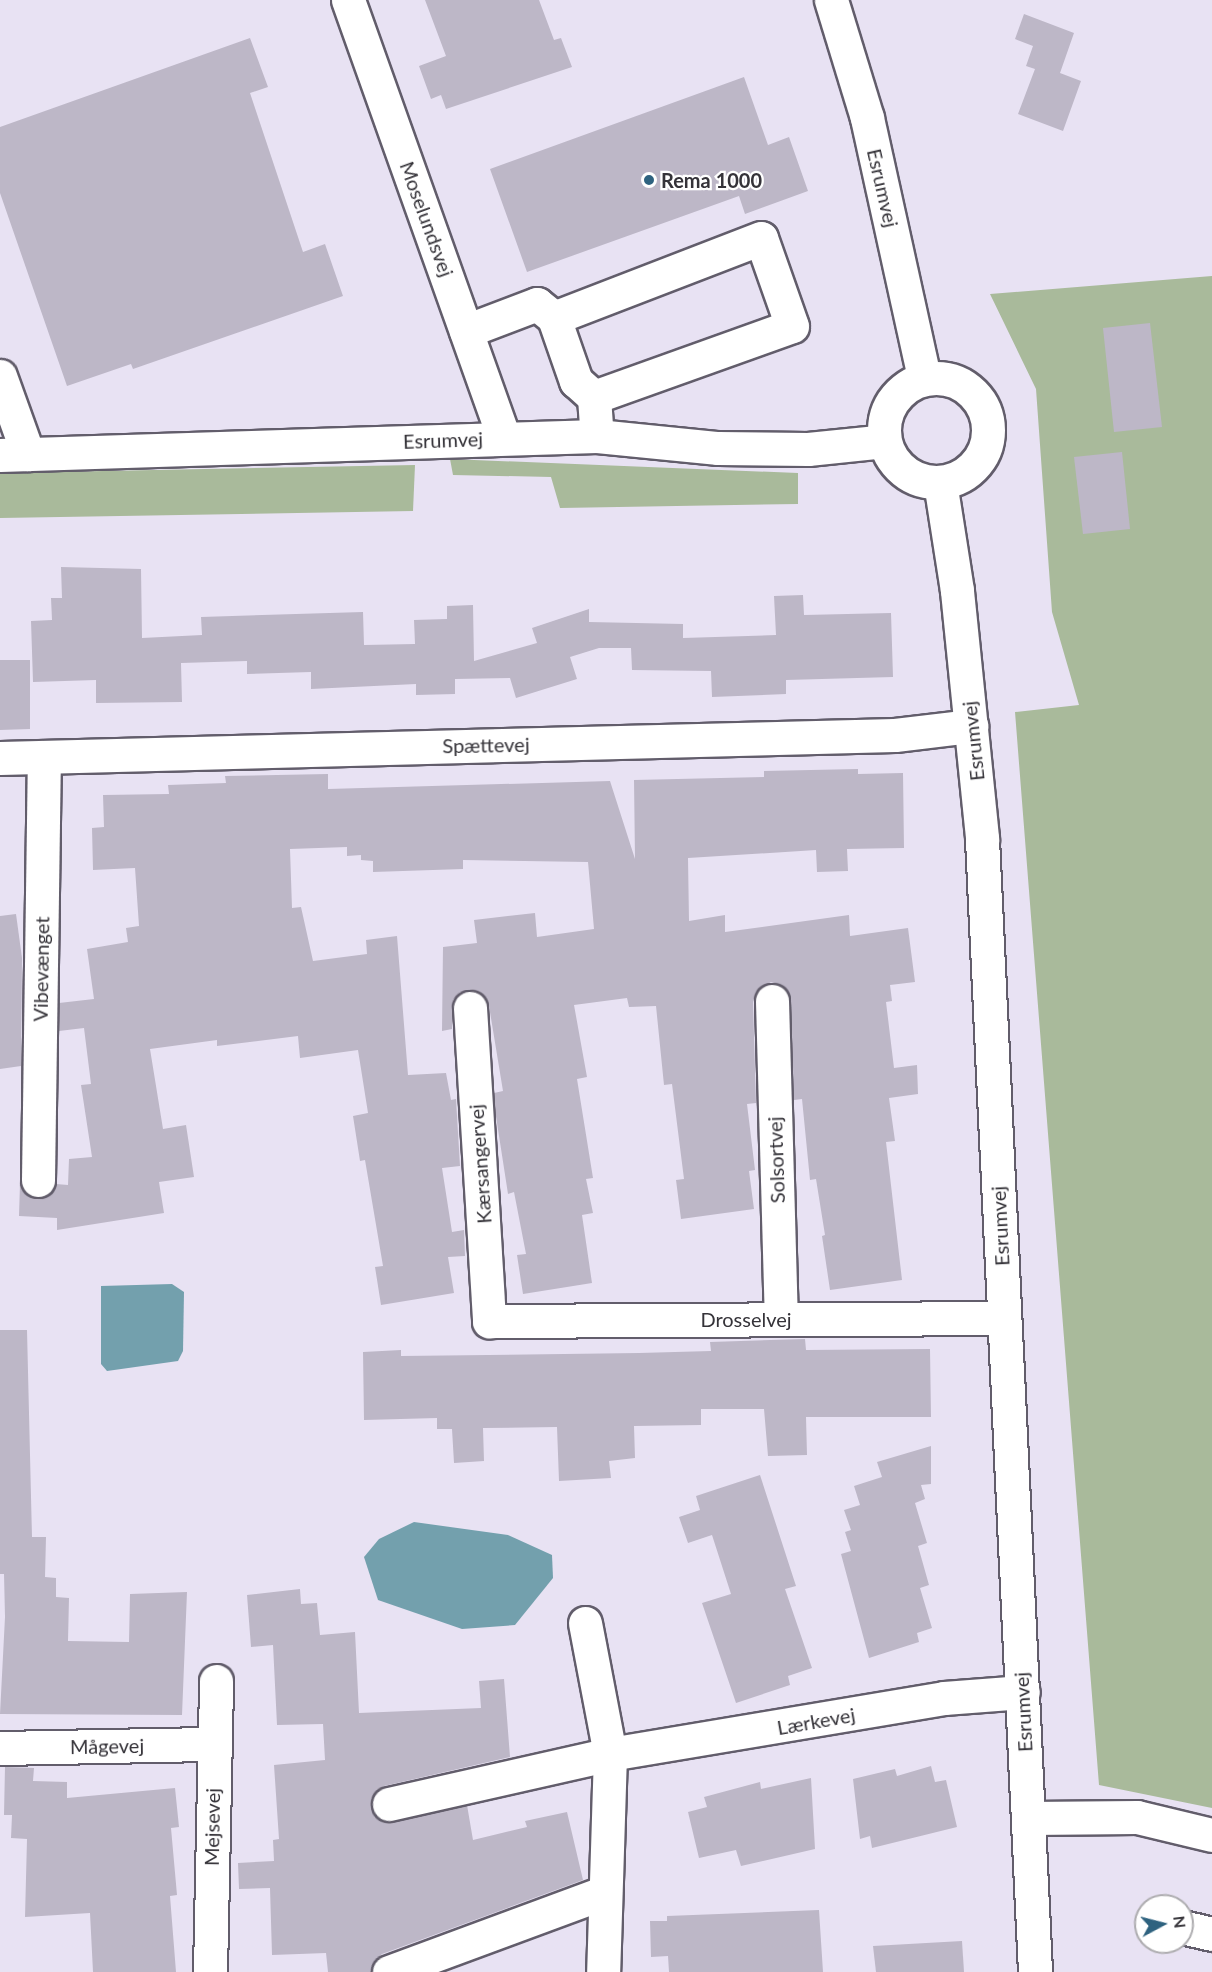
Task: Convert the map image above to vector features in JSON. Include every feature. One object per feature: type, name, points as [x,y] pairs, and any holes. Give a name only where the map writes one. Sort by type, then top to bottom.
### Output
[{"type":"street","name":"Moselundsvej","points":[[348,0],[504,438]]},
{"type":"street","name":"Esrumvej","points":[[831,0],[867,118],[924,378]]},
{"type":"street","points":[[554,318],[761,238],[792,326],[594,397]]},
{"type":"street","points":[[466,332],[537,304],[554,318],[576,381],[594,397],[597,436]]},
{"type":"street","points":[[0,376],[14,455]]},
{"type":"street","points":[[924,378],[958,382],[983,405],[988,422],[988,439],[977,462],[957,478],[940,482],[926,481],[899,467],[885,441],[888,409],[903,390],[924,378]]},
{"type":"street","name":"Esrumvej","points":[[14,455],[597,436],[718,448],[808,449],[885,441]]},
{"type":"street","name":"Esrumvej","points":[[940,482],[971,726],[982,839],[1035,1972]]},
{"type":"street","name":"Spættevej","points":[[0,758],[895,735],[971,726]]},
{"type":"street","name":"Vibevænget","points":[[38,1180],[44,757]]},
{"type":"street","name":"Solsortvej","points":[[772,1001],[781,1319]]},
{"type":"street","name":"Kærsangervej","points":[[470,1008],[489,1321]]},
{"type":"street","name":"Drosselvej","points":[[489,1321],[1004,1318]]},
{"type":"street","points":[[585,1623],[610,1754],[603,1972]]},
{"type":"street","name":"Mejsevej","points":[[210,1972],[216,1681]]},
{"type":"street","name":"Lærkevej","points":[[389,1804],[610,1754],[944,1698],[1023,1692]]},
{"type":"street","name":"Mågevej","points":[[0,1748],[214,1744]]},
{"type":"street","points":[[1029,1818],[1137,1817],[1212,1835]]},
{"type":"street","points":[[389,1972],[605,1892]]},
{"type":"street","points":[[1194,1930],[1212,1934]]},
{"type":"green space","points":[[1212,276],[1212,1808],[1099,1785],[1015,712],[1079,705],[1052,612],[1036,389],[990,294]]},
{"type":"green space","points":[[450,459],[798,473],[798,504],[560,508],[551,477],[453,475]]},
{"type":"green space","points":[[415,465],[413,511],[0,518],[0,473]]},
{"type":"water","points":[[172,1284],[184,1292],[183,1351],[178,1361],[107,1371],[101,1364],[101,1286]]},
{"type":"water","points":[[414,1522],[508,1535],[552,1555],[553,1578],[515,1625],[462,1629],[378,1600],[364,1557],[379,1539]]},
{"type":"building","points":[[425,0],[539,0],[554,40],[561,38],[572,67],[446,109],[441,95],[431,99],[419,66],[446,56]]},
{"type":"building","points":[[1024,14],[1074,33],[1060,73],[1081,81],[1063,131],[1018,114],[1035,69],[1026,66],[1033,46],[1015,39]]},
{"type":"building","points":[[250,38],[268,87],[250,93],[303,252],[325,244],[343,296],[133,369],[131,364],[67,386],[0,193],[0,127]]},
{"type":"building","name":"Rema 1000","points":[[744,77],[768,145],[789,137],[808,191],[745,214],[739,196],[527,272],[490,169]]},
{"type":"building","points":[[1150,323],[1162,427],[1114,432],[1103,328]]},
{"type":"building","points":[[1122,452],[1130,529],[1083,534],[1074,457]]},
{"type":"building","points":[[61,567],[141,569],[142,638],[202,635],[201,617],[363,612],[364,645],[415,644],[414,620],[447,619],[447,606],[473,605],[474,661],[537,643],[532,628],[589,609],[589,622],[683,624],[683,638],[776,635],[774,596],[803,595],[804,615],[891,613],[893,677],[786,680],[786,694],[712,697],[711,671],[632,670],[631,648],[599,648],[570,657],[577,679],[516,698],[510,678],[455,679],[455,694],[416,695],[416,684],[311,689],[311,672],[247,674],[247,661],[181,663],[182,702],[96,703],[96,680],[33,682],[31,621],[52,620],[51,598],[62,598]]},
{"type":"building","points":[[0,660],[30,660],[30,729],[0,730]]},
{"type":"building","points":[[858,769],[858,774],[903,773],[904,848],[847,849],[848,871],[817,872],[816,850],[688,858],[689,921],[725,915],[725,932],[849,915],[850,936],[908,928],[915,982],[890,985],[892,1001],[886,1002],[894,1068],[917,1065],[918,1094],[889,1098],[895,1141],[886,1142],[902,1280],[830,1290],[822,1236],[825,1235],[816,1179],[810,1180],[802,1099],[794,1100],[791,1000],[781,985],[771,982],[756,992],[753,1002],[756,1103],[747,1104],[755,1170],[749,1171],[754,1209],[681,1219],[676,1180],[684,1179],[672,1084],[664,1085],[656,1006],[629,1007],[627,998],[574,1005],[587,1077],[577,1079],[593,1178],[586,1179],[593,1213],[582,1215],[592,1283],[523,1294],[517,1255],[526,1254],[514,1192],[508,1194],[495,1110],[494,1093],[503,1091],[489,1006],[479,992],[460,992],[453,1000],[452,1029],[442,1031],[443,947],[477,943],[474,920],[535,913],[537,937],[594,929],[588,862],[463,860],[463,869],[373,872],[373,861],[361,860],[361,855],[347,856],[347,847],[290,849],[292,908],[301,907],[313,961],[367,954],[366,940],[397,936],[408,1075],[446,1073],[451,1100],[456,1099],[460,1166],[442,1168],[452,1232],[464,1230],[465,1256],[448,1257],[454,1293],[381,1305],[375,1267],[383,1266],[365,1160],[360,1161],[353,1116],[368,1113],[358,1050],[300,1058],[298,1036],[217,1046],[217,1040],[150,1049],[163,1129],[186,1125],[194,1177],[159,1182],[164,1213],[57,1230],[57,1218],[19,1216],[20,1184],[29,1196],[47,1197],[56,1184],[68,1185],[69,1159],[92,1157],[81,1085],[91,1084],[84,1028],[59,1031],[59,1003],[94,999],[87,949],[128,942],[126,928],[139,926],[135,868],[93,870],[92,828],[104,827],[103,795],[169,794],[168,785],[226,783],[225,776],[328,774],[328,789],[610,781],[635,859],[634,780],[764,777],[764,771]]},
{"type":"building","points":[[16,914],[22,958],[21,1066],[0,1069],[0,916]]},
{"type":"building","points":[[0,1330],[27,1330],[32,1537],[46,1537],[45,1577],[56,1578],[56,1597],[69,1598],[68,1641],[129,1642],[130,1594],[187,1592],[182,1715],[0,1714],[5,1617],[4,1574],[0,1574]]},
{"type":"building","points":[[805,1339],[806,1350],[930,1349],[931,1417],[806,1417],[807,1455],[768,1456],[764,1409],[701,1409],[701,1425],[634,1426],[635,1458],[609,1461],[611,1478],[559,1481],[557,1427],[483,1428],[484,1461],[454,1463],[452,1429],[437,1429],[437,1418],[364,1420],[363,1352],[401,1350],[401,1356],[711,1351],[710,1342]]},
{"type":"building","points":[[931,1446],[931,1484],[921,1485],[925,1499],[915,1503],[927,1543],[918,1546],[929,1585],[920,1588],[932,1628],[917,1633],[919,1642],[869,1658],[841,1554],[851,1551],[845,1532],[851,1530],[844,1510],[860,1505],[854,1486],[882,1477],[877,1462]]},
{"type":"building","points":[[760,1475],[796,1586],[785,1589],[812,1668],[788,1676],[790,1685],[736,1703],[702,1603],[731,1594],[712,1535],[688,1543],[679,1517],[700,1510],[696,1496]]},
{"type":"building","points":[[300,1589],[301,1604],[317,1603],[320,1635],[355,1632],[359,1713],[481,1708],[479,1681],[504,1679],[510,1757],[384,1786],[371,1799],[376,1817],[393,1822],[467,1805],[473,1840],[527,1827],[525,1821],[567,1812],[583,1880],[382,1954],[374,1961],[371,1972],[328,1972],[326,1953],[272,1955],[270,1888],[239,1889],[238,1863],[274,1861],[273,1840],[279,1839],[274,1765],[325,1760],[323,1724],[277,1725],[273,1645],[251,1647],[247,1595]]},
{"type":"building","points":[[931,1766],[935,1782],[946,1780],[957,1827],[872,1848],[870,1836],[860,1839],[853,1779],[895,1769],[897,1776]]},
{"type":"building","points":[[5,1767],[34,1768],[33,1781],[67,1782],[67,1798],[175,1788],[179,1827],[171,1828],[177,1895],[170,1896],[176,1972],[93,1972],[90,1913],[25,1917],[27,1839],[11,1838],[12,1815],[4,1815]]},
{"type":"building","points":[[811,1778],[815,1849],[741,1866],[736,1850],[699,1858],[688,1812],[707,1807],[704,1797],[760,1782],[761,1789]]},
{"type":"building","points":[[819,1910],[823,1972],[669,1972],[668,1956],[651,1957],[650,1921],[667,1921],[667,1916]]},
{"type":"building","points":[[962,1941],[964,1972],[876,1972],[873,1946]]},
{"type":"place","name":"Rema 1000","points":[[649,180]]}]
